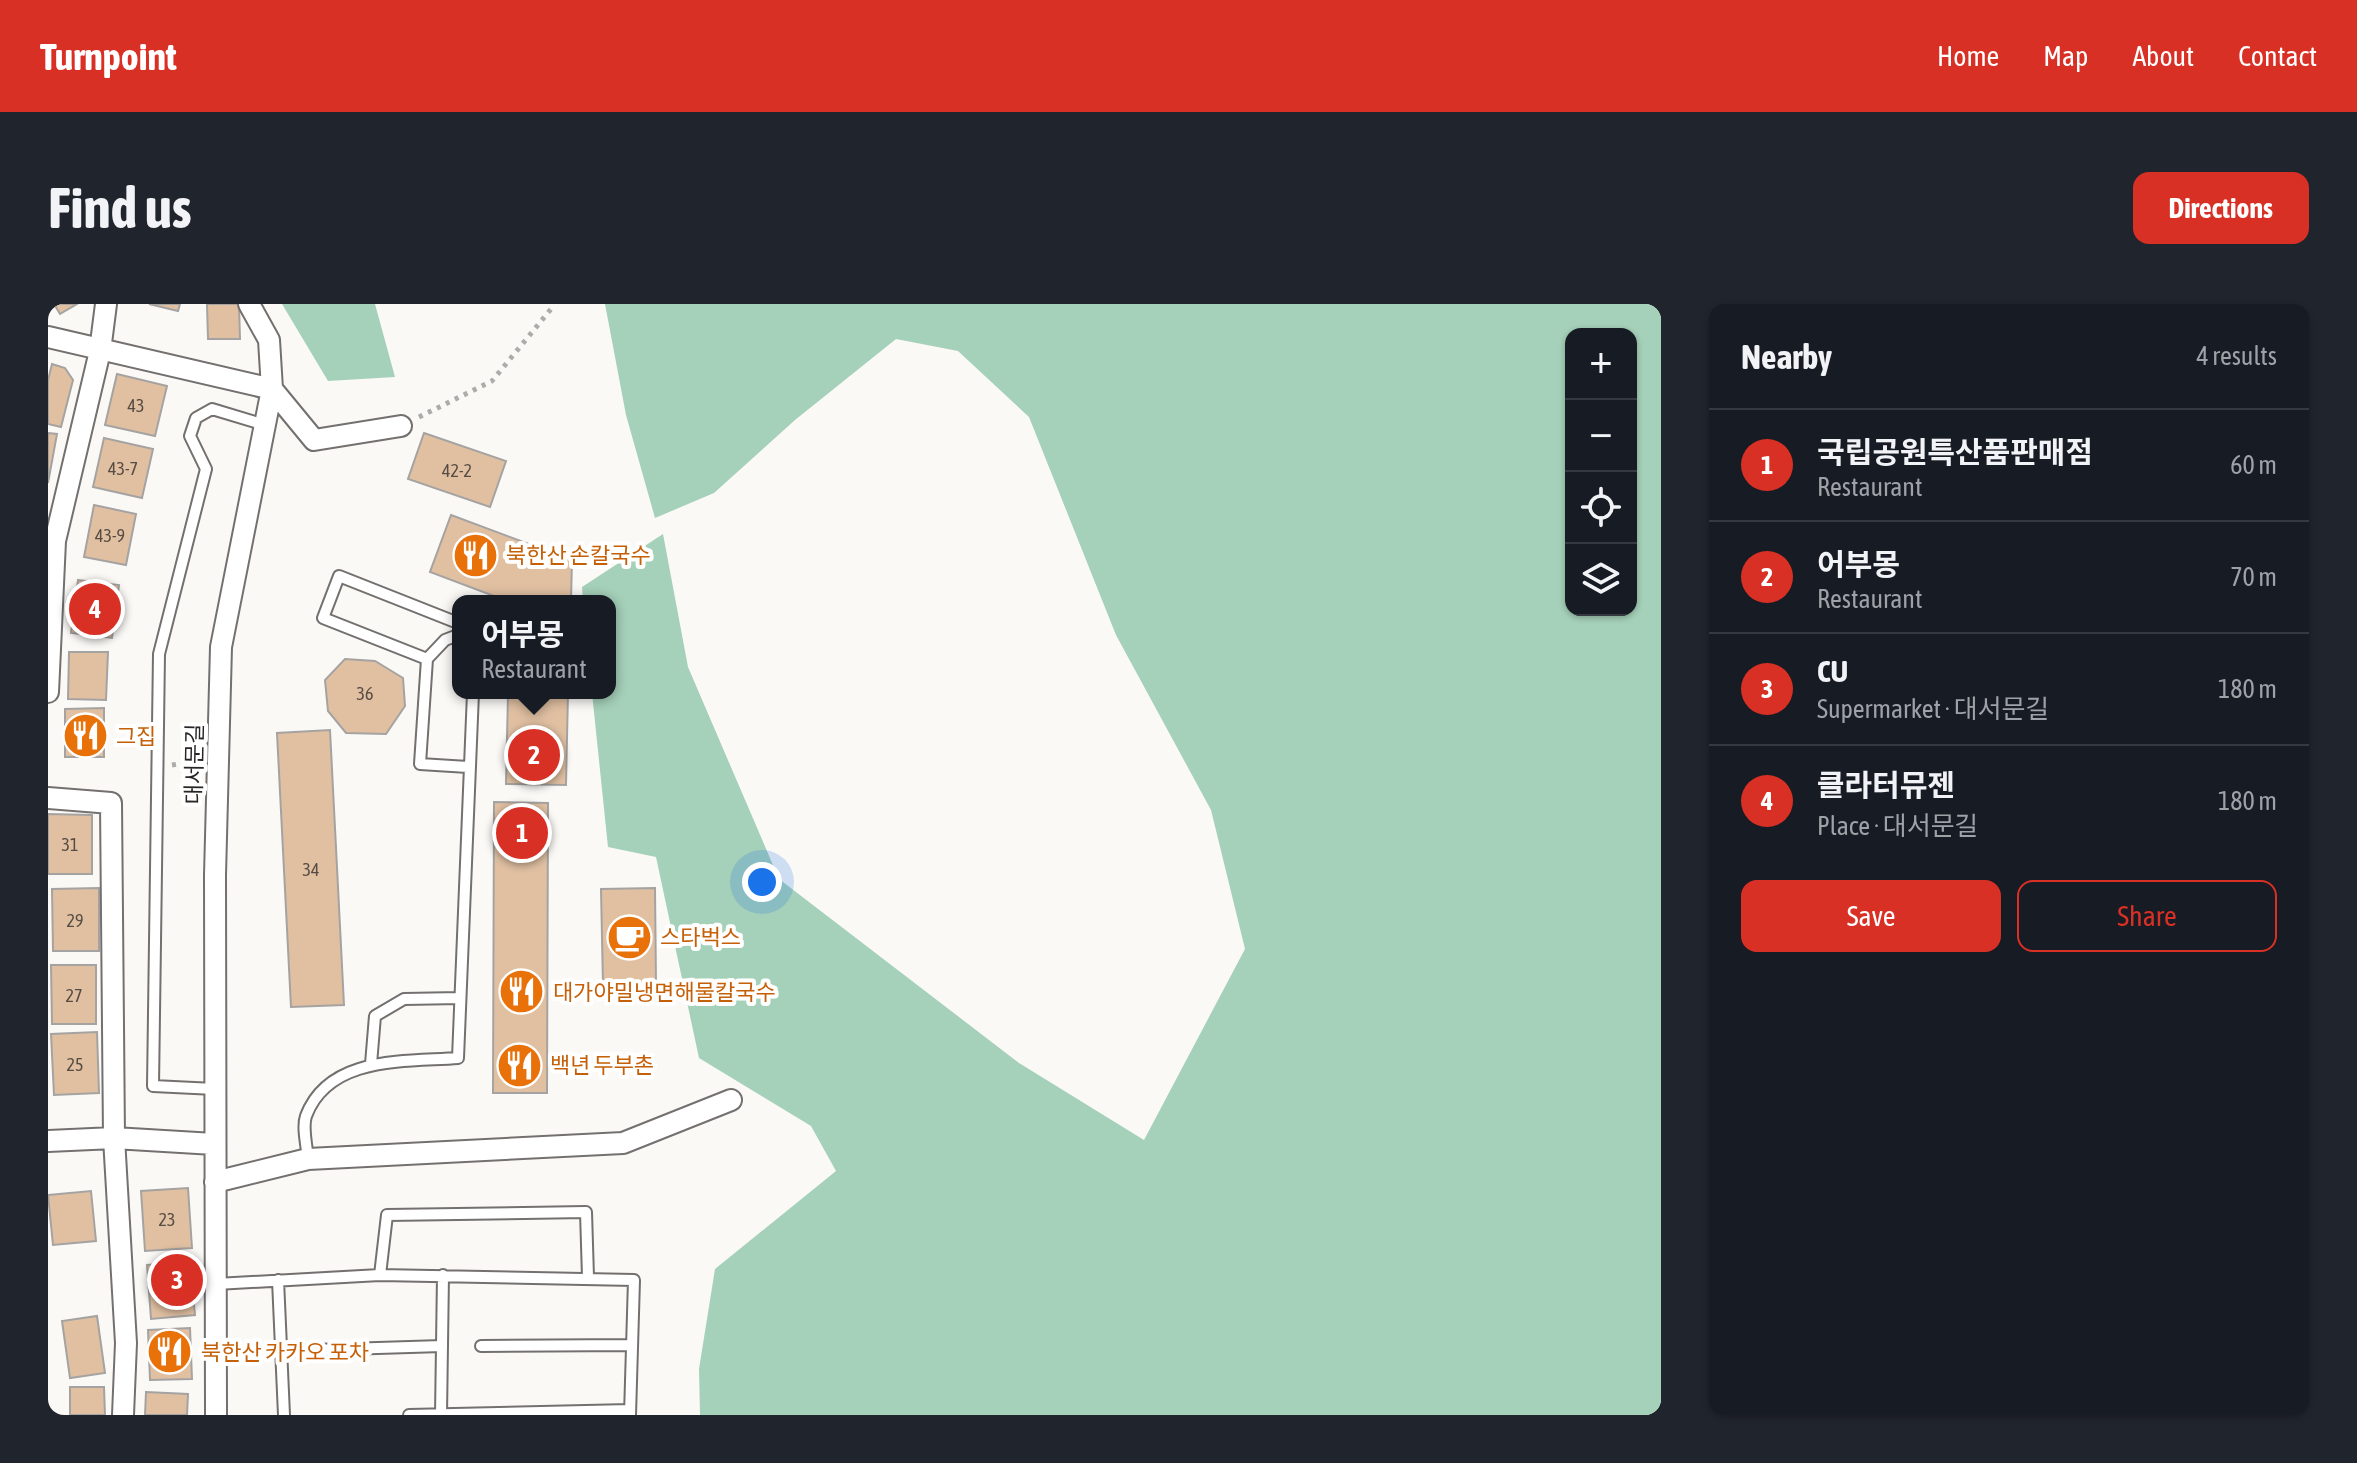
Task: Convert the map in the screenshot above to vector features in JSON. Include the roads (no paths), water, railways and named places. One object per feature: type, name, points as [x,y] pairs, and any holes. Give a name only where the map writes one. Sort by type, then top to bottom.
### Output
[{"type":"street","points":[[48,692],[55,541],[100,351],[106,304]]},
{"type":"street","name":"대서문길","points":[[216,1415],[214,1144],[221,647],[272,389],[269,340],[249,304]]},
{"type":"street","points":[[48,337],[272,389],[314,440],[401,426]]},
{"type":"street","points":[[48,798],[111,803],[114,1138],[126,1343],[123,1415]]},
{"type":"street","points":[[215,1182],[308,1159],[623,1143],[731,1100]]},
{"type":"street","points":[[48,1141],[114,1138],[214,1144]]},
{"type":"lane","points":[[215,1089],[153,1086],[159,654],[206,469],[190,436],[196,418],[212,409],[265,425]]},
{"type":"lane","points":[[427,659],[323,618],[339,576],[452,621]]},
{"type":"lane","points":[[452,637],[445,640],[427,659],[420,764],[468,767]]},
{"type":"lane","points":[[308,1159],[305,1117],[324,1090],[352,1070],[371,1064],[458,1058],[473,699]]},
{"type":"lane","points":[[371,1064],[375,1016],[404,999],[460,998]]},
{"type":"lane","points":[[380,1275],[387,1215],[586,1212],[588,1277]]},
{"type":"lane","points":[[216,1284],[380,1275],[634,1280],[630,1412],[409,1415]]},
{"type":"lane","points":[[441,1414],[443,1275]]},
{"type":"lane","points":[[278,1280],[284,1415]]},
{"type":"lane","points":[[481,1346],[632,1345]]},
{"type":"lane","points":[[281,1351],[442,1346]]},
{"type":"place","name":"북한산 손칼국수","points":[[475,555]]},
{"type":"place","name":"클라터뮤젠","points":[[95,609]]},
{"type":"place","name":"그집","points":[[85,736]]},
{"type":"place","name":"어부몽","points":[[534,755]]},
{"type":"place","name":"국립공원특산품판매점","points":[[522,833]]},
{"type":"place","name":"스타벅스","points":[[629,937]]},
{"type":"place","name":"대가야밀냉면해물칼국수","points":[[522,992]]},
{"type":"place","name":"백년 두부촌","points":[[519,1065]]},
{"type":"place","name":"CU","points":[[177,1280]]},
{"type":"place","name":"북한산 카카오 포차","points":[[170,1352]]}]
